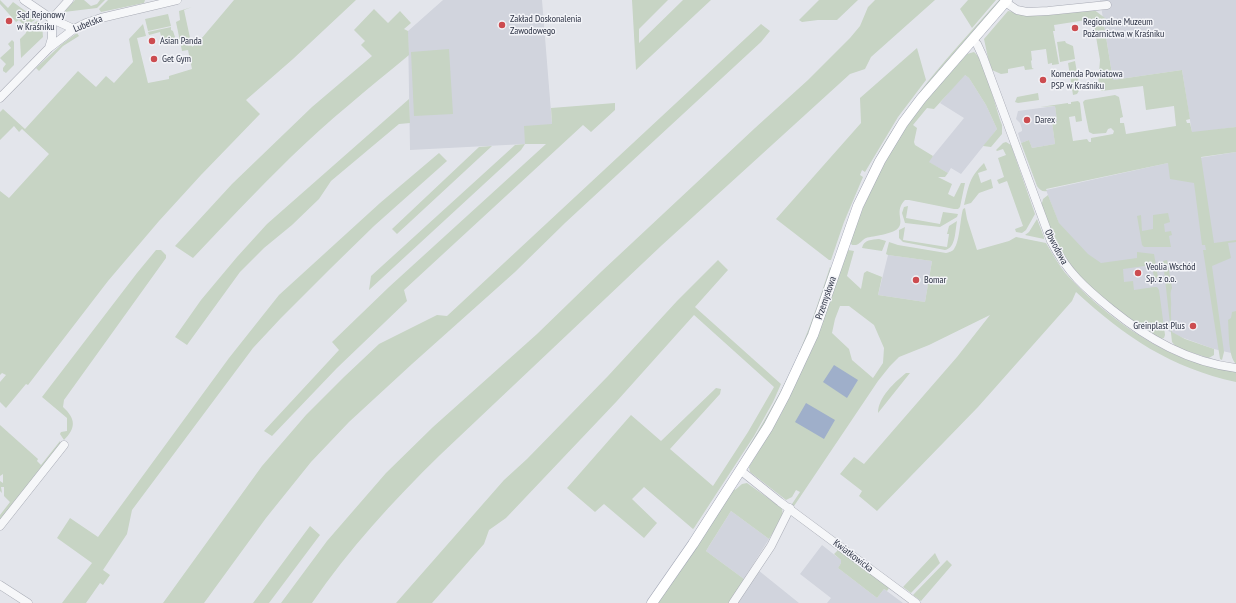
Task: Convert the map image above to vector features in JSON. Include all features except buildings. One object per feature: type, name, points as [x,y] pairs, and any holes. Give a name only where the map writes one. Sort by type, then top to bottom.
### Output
[{"type":"main road","name":"Przemysłowa","points":[[652,603],[688,553],[771,421],[800,365],[818,321],[853,219],[866,188],[880,161],[903,123],[921,99],[1006,1]]},
{"type":"street","points":[[24,0],[52,19],[74,29]]},
{"type":"street","points":[[49,48],[52,38],[52,19],[69,0]]},
{"type":"street","name":"Lubelska","points":[[0,98],[49,48],[74,29],[101,18],[177,0]]},
{"type":"street","points":[[1006,1],[1017,10],[1027,12],[1107,5]]},
{"type":"street","name":"Obwodowa","points":[[972,40],[977,44],[983,57],[1051,242],[1065,266],[1078,282],[1150,338],[1197,359],[1236,368]]},
{"type":"street","points":[[0,526],[64,445]]},
{"type":"street","name":"Kwiatkowicka","points":[[740,470],[916,603]]},
{"type":"street","points":[[733,603],[771,546],[790,508]]},
{"type":"street","points":[[0,585],[28,603]]},
{"type":"shaded area","points":[[443,0],[542,0],[552,124],[525,144],[410,150],[408,31]]},
{"type":"shaded area","points":[[1100,0],[1236,0],[1236,127],[1192,133],[1182,70],[1113,80]]},
{"type":"shaded area","points":[[963,75],[969,78],[986,105],[997,129],[961,174],[951,168],[948,173],[928,162],[964,118],[940,103]]},
{"type":"shaded area","points":[[1055,106],[1057,121],[1052,122],[1055,144],[1032,148],[1029,140],[1021,143],[1018,133],[1022,131],[1022,129],[1020,123],[1016,119],[1018,111]]},
{"type":"shaded area","points":[[1236,152],[1236,353],[1231,353],[1214,349],[1181,337],[1164,329],[1140,313],[1063,234],[1046,190],[1168,163]]},
{"type":"shaded area","points":[[888,255],[932,261],[925,302],[878,295]]},
{"type":"shaded area","points":[[731,511],[769,539],[744,579],[706,551]]},
{"type":"shaded area","points":[[822,545],[841,560],[838,568],[877,598],[884,589],[903,603],[827,603],[831,598],[800,574]]},
{"type":"shaded area","points":[[758,570],[799,603],[737,603]]},
{"type":"green space","points":[[0,0],[8,8],[13,2],[35,18],[35,20],[25,26],[19,20],[16,22],[0,4]]},
{"type":"green space","points":[[75,0],[84,0],[91,6],[97,4],[100,0],[105,0],[97,8],[64,12]]},
{"type":"green space","points":[[108,0],[145,0],[144,3],[101,12],[99,9]]},
{"type":"green space","points":[[234,0],[356,0],[293,59],[246,100],[260,114],[159,221],[108,281],[28,385],[26,384],[6,408],[0,402],[0,382],[6,375],[2,373],[0,375],[0,191],[9,198],[49,154],[22,129],[19,132],[14,126],[0,140],[0,112],[3,109],[25,129],[78,71],[96,87],[106,76],[114,83],[133,62],[129,39],[143,24],[146,36],[137,38],[148,83],[169,79],[169,76],[192,69],[188,50],[182,51],[176,22],[180,20],[179,11],[192,7],[184,10],[192,47],[201,39]]},
{"type":"green space","points":[[632,0],[668,0],[639,29],[639,43],[683,0],[711,0],[636,70]]},
{"type":"green space","points":[[819,0],[858,0],[837,20],[802,22],[799,20]]},
{"type":"green space","points":[[875,0],[935,0],[871,57],[865,69],[850,74],[661,246],[440,455],[372,526],[326,583],[312,603],[281,603],[327,541],[386,473],[433,427],[537,334],[602,271],[808,80],[850,38],[860,26],[868,7]]},
{"type":"green space","points":[[968,0],[996,0],[972,28],[960,9]]},
{"type":"green space","points":[[999,0],[1001,0],[941,68],[910,105],[945,61]]},
{"type":"green space","points":[[374,9],[388,23],[400,11],[411,23],[404,29],[408,31],[409,55],[319,131],[278,169],[193,258],[175,246],[232,184],[312,107],[372,56],[361,45],[365,41],[354,30]]},
{"type":"green space","points":[[1093,9],[1105,18],[1109,24],[1104,25],[1113,80],[1182,70],[1190,119],[1186,120],[1187,123],[1190,123],[1192,132],[1236,127],[1236,152],[1201,157],[1214,243],[1236,240],[1236,242],[1228,243],[1231,258],[1212,266],[1224,352],[1222,360],[1220,359],[1203,250],[1206,250],[1205,245],[1202,245],[1194,183],[1170,179],[1168,163],[1042,191],[1037,186],[1021,143],[1029,140],[1032,148],[1055,144],[1052,122],[1057,121],[1055,106],[1040,107],[1068,103],[1071,104],[1071,102],[1078,101],[1080,103],[1082,121],[1076,122],[1075,116],[1069,117],[1073,141],[1087,139],[1091,142],[1091,138],[1113,134],[1114,131],[1111,128],[1108,129],[1106,133],[1093,134],[1089,132],[1083,102],[1085,100],[1115,95],[1119,97],[1123,117],[1120,118],[1120,123],[1124,123],[1126,134],[1176,126],[1174,106],[1146,110],[1143,86],[1101,91],[1100,86],[1098,86],[1100,60],[1093,19],[1054,25],[1055,31],[1053,31],[1059,64],[1048,64],[1046,49],[1031,51],[1032,68],[1034,69],[1025,70],[1024,66],[1008,69],[1008,73],[1001,74],[992,70],[984,39],[1008,11],[1019,13]]},
{"type":"green space","points":[[168,14],[171,26],[148,31],[145,19]]},
{"type":"green space","points":[[37,21],[42,25],[43,37],[21,58],[20,39],[26,33],[27,28]]},
{"type":"green space","points":[[761,24],[770,31],[761,42],[565,223],[515,272],[349,422],[311,462],[266,518],[204,603],[163,603],[262,466],[306,415],[344,377],[379,344],[437,315],[447,316]]},
{"type":"green space","points":[[171,27],[175,37],[173,42],[168,42],[166,39],[162,40],[160,32],[149,35],[148,32]]},
{"type":"green space","points":[[77,33],[79,36],[63,46],[39,71],[36,68],[62,44]]},
{"type":"green space","points":[[12,40],[14,42],[14,65],[6,73],[3,71],[3,68],[6,64],[0,58],[11,48],[8,44]]},
{"type":"green space","points":[[1065,41],[1073,46],[1075,59],[1060,62],[1057,42]]},
{"type":"green space","points":[[917,48],[926,80],[898,117],[865,172],[862,170],[860,175],[863,177],[844,222],[831,260],[829,260],[776,219],[861,123],[860,98]]},
{"type":"green space","points":[[449,49],[453,114],[414,116],[411,52]]},
{"type":"green space","points":[[974,52],[978,57],[986,75],[1002,125],[1002,134],[991,147],[983,146],[997,129],[986,105],[969,78],[965,75],[934,109],[927,108],[913,125],[917,128],[914,142],[915,145],[933,156],[929,162],[948,173],[945,177],[938,177],[952,184],[948,194],[954,197],[961,183],[965,183],[960,207],[958,209],[954,209],[905,200],[900,208],[900,224],[897,229],[889,233],[866,238],[856,245],[852,245],[850,242],[863,207],[879,173],[898,140],[919,109],[936,88],[967,54]]},
{"type":"green space","points":[[1075,61],[1080,89],[1077,94],[1073,95],[1068,63]]},
{"type":"green space","points":[[1038,93],[1039,100],[1018,103],[1015,102],[1017,97]]},
{"type":"green space","points":[[409,99],[410,123],[399,124],[331,181],[319,199],[292,225],[264,248],[240,272],[187,345],[175,337],[201,300],[267,224]]},
{"type":"green space","points":[[615,103],[615,110],[591,132],[583,125],[404,290],[407,301],[337,368],[272,436],[264,431],[339,350],[332,342],[389,287],[546,144],[525,144],[524,126],[552,124],[551,108]]},
{"type":"green space","points":[[908,107],[870,171],[868,173],[881,149]]},
{"type":"green space","points":[[1006,142],[1011,145],[1035,214],[1026,230],[1022,233],[1016,232],[1015,229],[1023,226],[1007,181],[999,184],[997,180],[1004,177],[998,158],[1006,155],[1003,149],[996,150]]},
{"type":"green space","points":[[525,144],[521,150],[369,290],[371,276],[515,145]]},
{"type":"green space","points":[[492,146],[397,234],[392,229],[479,147]]},
{"type":"green space","points":[[439,153],[447,161],[374,226],[281,318],[253,348],[132,510],[127,534],[103,570],[110,575],[103,585],[100,583],[86,603],[62,603],[92,563],[57,538],[70,518],[98,537],[229,358],[279,295],[380,203]]},
{"type":"green space","points":[[984,163],[987,170],[978,173],[981,183],[991,179],[993,188],[979,193],[971,203],[964,205],[972,178]]},
{"type":"green space","points":[[1048,195],[1059,223],[1088,254],[1101,263],[1137,258],[1137,252],[1154,254],[1157,278],[1154,278],[1152,265],[1123,269],[1124,282],[1133,281],[1134,290],[1157,287],[1159,290],[1165,335],[1164,338],[1160,339],[1147,331],[1107,302],[1078,276],[1056,246],[1041,207],[1043,199]]},
{"type":"green space","points":[[908,206],[906,218],[940,224],[943,212],[958,214],[957,217],[940,227],[905,223],[902,213],[904,207]]},
{"type":"green space","points":[[965,208],[977,250],[1009,241],[1016,237],[1046,243],[1059,264],[1080,289],[1124,325],[1155,345],[1188,360],[1236,371],[1236,382],[1212,376],[1190,368],[1150,349],[1131,337],[1076,292],[1072,301],[978,407],[877,511],[859,496],[862,491],[840,474],[854,457],[864,464],[957,357],[990,315],[929,345],[899,357],[878,381],[794,506],[792,504],[800,492],[796,490],[792,497],[786,500],[750,472],[749,467],[781,414],[814,345],[848,250],[854,251],[847,276],[861,289],[864,273],[867,271],[882,277],[878,295],[925,302],[932,261],[888,255],[886,254],[889,242],[898,245],[946,253],[951,251],[954,249],[958,241],[963,209]],"holes":[[[840,306],[849,306],[874,325],[884,348],[883,363],[873,378],[852,360],[849,349],[832,333]]]},
{"type":"green space","points":[[1168,213],[1170,222],[1164,224],[1165,232],[1171,231],[1172,235],[1169,236],[1171,247],[1144,247],[1142,245],[1137,216],[1141,215],[1142,231],[1153,229],[1153,215]]},
{"type":"green space","points":[[1037,219],[1044,239],[1025,235],[1029,232]]},
{"type":"green space","points":[[957,221],[953,243],[949,249],[945,250],[903,242],[899,238],[899,230],[905,227],[903,240],[947,247],[949,234],[947,234],[949,226]]},
{"type":"green space","points":[[879,239],[886,241],[882,251],[862,248],[866,241]]},
{"type":"green space","points":[[156,250],[161,250],[166,255],[166,258],[64,400],[63,407],[70,416],[73,424],[71,431],[64,440],[60,434],[61,432],[67,431],[67,418],[42,397]]},
{"type":"green space","points":[[718,260],[728,270],[695,307],[781,384],[754,436],[694,528],[693,529],[644,487],[632,499],[657,523],[644,538],[604,504],[595,512],[567,488],[631,415],[661,441],[716,388],[721,389],[720,394],[670,449],[713,486],[748,432],[774,387],[694,315],[617,401],[506,518],[489,530],[484,544],[432,603],[396,603],[504,480],[527,459],[608,376],[677,301]]},
{"type":"green space","points":[[1167,260],[1172,288],[1172,332],[1185,339],[1214,349],[1214,355],[1209,358],[1177,348],[1172,342],[1163,261]]},
{"type":"green space","points":[[830,267],[831,268],[811,328],[789,378],[763,427],[741,459],[773,405],[795,362],[809,328]]},
{"type":"green space","points":[[1236,311],[1236,364],[1233,360],[1230,349],[1228,320],[1231,318],[1232,312]]},
{"type":"green space","points":[[906,373],[910,373],[878,413],[881,401],[888,390]]},
{"type":"green space","points":[[0,425],[38,459],[37,461],[41,465],[60,441],[61,445],[0,523],[0,515],[10,502],[4,496],[4,487],[1,487],[2,493],[0,491],[0,481],[3,483],[3,474],[0,476]]},
{"type":"green space","points":[[747,483],[779,506],[780,505],[782,509],[782,518],[769,539],[731,511],[706,551],[744,579],[730,603],[657,603],[677,576],[734,489],[735,490],[742,484]]},
{"type":"green space","points":[[310,526],[320,535],[269,603],[253,603]]},
{"type":"green space","points":[[839,549],[889,588],[887,591],[884,589],[877,598],[838,568],[841,560],[834,554]]},
{"type":"green space","points":[[935,553],[940,563],[911,593],[903,587]]},
{"type":"green space","points":[[947,560],[952,565],[921,601],[913,595]]},
{"type":"water","points":[[834,365],[858,380],[847,398],[823,382]]},
{"type":"water","points":[[806,403],[835,420],[824,439],[795,422]]},
{"type":"place","name":"Sąd Rejonowy w Kraśniku","points":[[9,21]]},
{"type":"place","name":"Zakład Doskonalenia Zawodowego","points":[[502,25]]},
{"type":"place","name":"Regionalne Muzeum Pożarnictwa w Kraśniku","points":[[1075,28]]},
{"type":"place","name":"Asian Panda","points":[[152,41]]},
{"type":"place","name":"Get Gym","points":[[154,59]]},
{"type":"place","name":"Komenda Powiatowa PSP w Kraśniku","points":[[1043,80]]},
{"type":"place","name":"Darex","points":[[1027,120]]},
{"type":"place","name":"Veolia Wschód Sp. z o.o.","points":[[1138,273]]},
{"type":"place","name":"Bomar","points":[[916,280]]},
{"type":"place","name":"Greinplast Plus","points":[[1193,326]]}]
